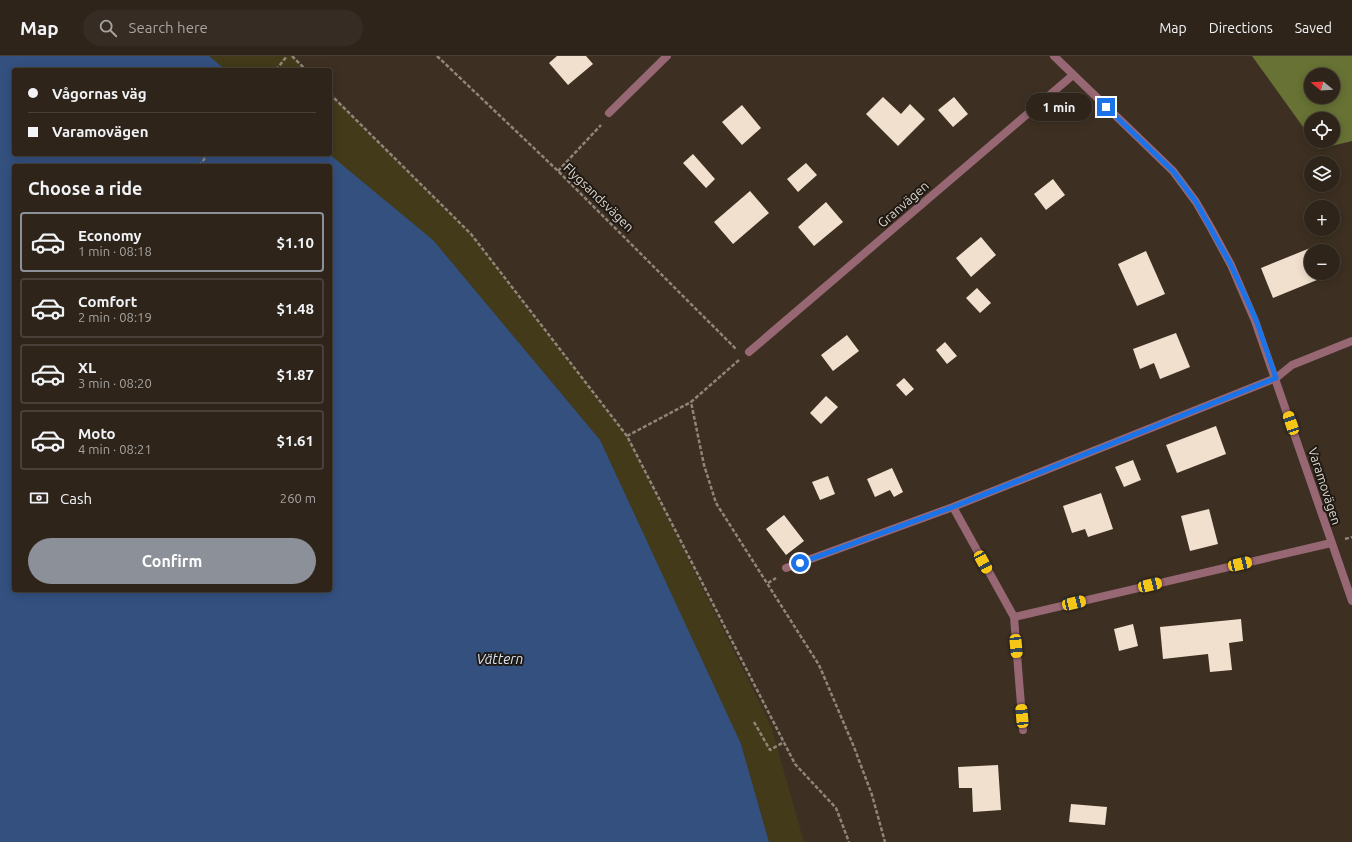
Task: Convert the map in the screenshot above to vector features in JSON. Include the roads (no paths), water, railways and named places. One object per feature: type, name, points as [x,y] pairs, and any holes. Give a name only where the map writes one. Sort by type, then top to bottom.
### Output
[{"type":"street","points":[[609,113],[667,56]]},
{"type":"street","name":"Varamovägen","points":[[1054,56],[1173,171],[1196,202],[1231,265],[1256,320],[1352,601]]},
{"type":"street","name":"Granvägen","points":[[746,354],[1073,75]]},
{"type":"street","points":[[786,568],[953,507],[1276,378],[1292,364],[1352,341]]},
{"type":"street","points":[[953,507],[1014,618],[1023,730]]},
{"type":"street","points":[[1014,618],[1331,543]]},
{"type":"water","name":"Vättern","points":[[0,56],[209,56],[224,68],[12,68],[12,156],[331,156],[433,240],[600,440],[741,744],[769,842],[0,842]]}]
